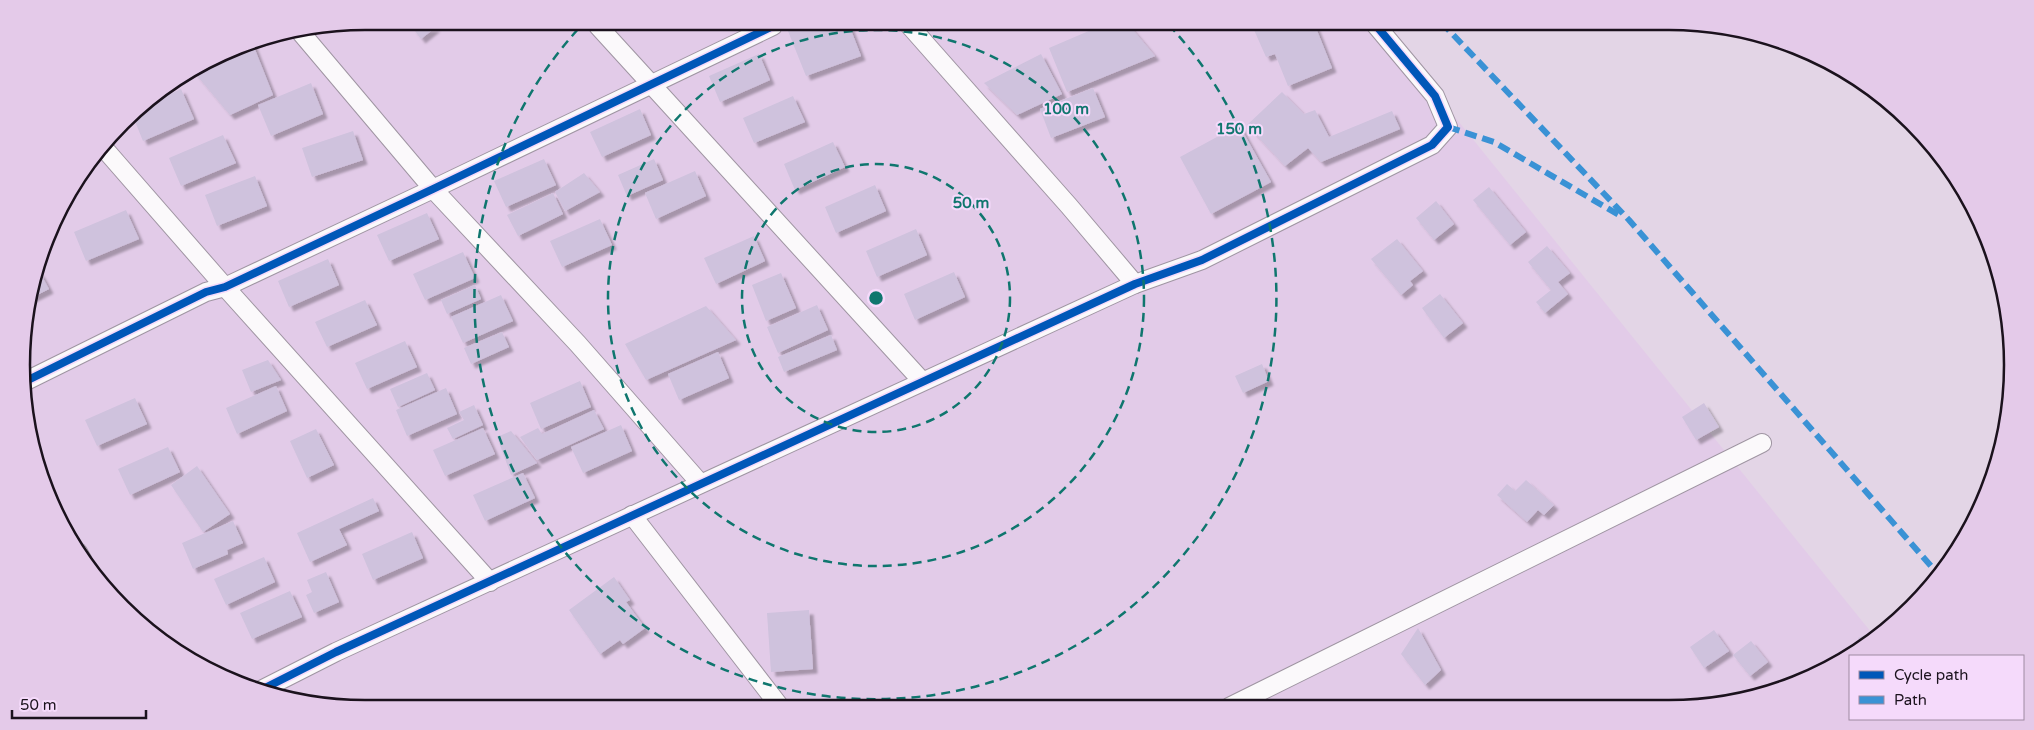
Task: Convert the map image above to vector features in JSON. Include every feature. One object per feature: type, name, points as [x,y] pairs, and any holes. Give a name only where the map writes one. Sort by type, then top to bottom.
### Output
[{"type":"street","points":[[602,30],[922,380]]},
{"type":"street","points":[[31,379],[206,292],[225,287],[433,190],[765,30]]},
{"type":"street","points":[[913,30],[1069,206],[1135,284]]},
{"type":"street","points":[[269,686],[336,652],[922,380],[1135,284],[1202,260],[1432,145],[1448,127],[1435,96],[1380,30]]},
{"type":"street","points":[[303,36],[433,190],[578,344],[700,483]]},
{"type":"street","points":[[107,152],[225,287],[490,582]]},
{"type":"street","points":[[1243,700],[1762,443]]},
{"type":"street","points":[[632,515],[774,700]]},
{"type":"shaded area","points":[[365,30],[1385,30],[1871,632],[1836,655],[1777,682],[1734,694],[1669,700],[365,700],[321,697],[278,689],[217,665],[179,644],[144,617],[113,586],[86,551],[65,513],[41,452],[36,430],[31,387],[30,365],[33,321],[41,278],[48,257],[75,197],[86,179],[113,144],[161,99],[197,75],[217,65],[278,41],[321,33]]},
{"type":"building","points":[[414,30],[432,30],[421,39]]},
{"type":"building","points":[[851,30],[861,56],[806,76],[788,31]]},
{"type":"building","points":[[1091,30],[1133,30],[1155,56],[1067,92],[1049,48]]},
{"type":"building","points":[[1254,30],[1317,30],[1332,68],[1288,86],[1275,54],[1266,57]]},
{"type":"building","points":[[255,49],[273,95],[230,115],[197,75]]},
{"type":"building","points":[[759,54],[770,80],[720,102],[709,76]]},
{"type":"building","points":[[1041,54],[1062,94],[1017,115],[984,83]]},
{"type":"building","points":[[311,83],[323,114],[271,136],[258,105]]},
{"type":"building","points":[[1093,88],[1105,117],[1051,138],[1040,109]]},
{"type":"building","points":[[181,89],[194,119],[143,141],[135,121],[165,96]]},
{"type":"building","points":[[1282,92],[1304,114],[1315,110],[1329,137],[1392,111],[1400,129],[1321,162],[1308,148],[1285,166],[1247,125]]},
{"type":"building","points":[[793,96],[805,122],[754,143],[743,118]]},
{"type":"building","points":[[640,109],[651,135],[602,157],[590,132]]},
{"type":"building","points":[[1239,125],[1271,182],[1211,214],[1180,157]]},
{"type":"building","points":[[353,131],[363,160],[312,177],[302,148]]},
{"type":"building","points":[[223,135],[236,163],[181,186],[169,158]]},
{"type":"building","points":[[833,142],[845,167],[795,190],[784,164]]},
{"type":"building","points":[[544,159],[556,185],[506,207],[494,181]]},
{"type":"building","points":[[654,159],[663,180],[627,196],[618,175]]},
{"type":"building","points":[[695,171],[706,196],[656,219],[645,193]]},
{"type":"building","points":[[584,173],[600,192],[565,211],[555,192]]},
{"type":"building","points":[[255,176],[267,206],[217,226],[205,195]]},
{"type":"building","points":[[875,185],[886,211],[836,233],[825,207]]},
{"type":"building","points":[[1489,187],[1526,232],[1510,245],[1473,200]]},
{"type":"building","points":[[553,193],[563,214],[518,236],[507,215]]},
{"type":"building","points":[[1436,201],[1454,224],[1434,240],[1416,218]]},
{"type":"building","points":[[126,210],[139,239],[86,261],[74,232]]},
{"type":"building","points":[[427,213],[439,239],[389,261],[377,235]]},
{"type":"building","points":[[600,219],[612,245],[562,267],[550,241]]},
{"type":"building","points":[[916,229],[927,255],[877,277],[866,251]]},
{"type":"building","points":[[754,236],[765,261],[716,284],[704,258]]},
{"type":"building","points":[[1397,239],[1423,271],[1410,281],[1413,285],[1401,295],[1371,259]]},
{"type":"building","points":[[1547,246],[1570,273],[1558,282],[1568,294],[1545,313],[1536,302],[1551,290],[1528,262]]},
{"type":"building","points":[[463,252],[475,278],[425,300],[413,274]]},
{"type":"building","points":[[328,259],[339,285],[289,307],[278,281]]},
{"type":"building","points":[[954,272],[965,297],[915,320],[904,294]]},
{"type":"building","points":[[781,273],[796,308],[766,321],[752,285]]},
{"type":"building","points":[[42,276],[49,289],[37,295]]},
{"type":"building","points":[[475,285],[481,299],[447,314],[441,300]]},
{"type":"building","points":[[1440,294],[1463,323],[1444,338],[1422,308]]},
{"type":"building","points":[[501,295],[513,321],[463,343],[451,317]]},
{"type":"building","points":[[365,300],[377,325],[327,347],[315,322]]},
{"type":"building","points":[[817,305],[828,330],[778,353],[767,327]]},
{"type":"building","points":[[706,306],[736,340],[646,380],[625,344]]},
{"type":"building","points":[[502,332],[509,347],[471,364],[464,348]]},
{"type":"building","points":[[831,335],[837,350],[784,372],[778,357]]},
{"type":"building","points":[[405,341],[417,367],[367,389],[355,363]]},
{"type":"building","points":[[718,352],[729,378],[679,400],[668,374]]},
{"type":"building","points":[[268,360],[281,380],[251,392],[242,370]]},
{"type":"building","points":[[1262,364],[1269,381],[1243,393],[1235,376]]},
{"type":"building","points":[[427,373],[435,390],[398,407],[390,389]]},
{"type":"building","points":[[580,381],[591,407],[541,429],[530,403]]},
{"type":"building","points":[[276,386],[287,411],[237,434],[226,408]]},
{"type":"building","points":[[446,388],[457,414],[407,436],[396,410]]},
{"type":"building","points":[[135,398],[147,424],[97,446],[85,420]]},
{"type":"building","points":[[1704,403],[1719,427],[1696,440],[1682,417]]},
{"type":"building","points":[[474,405],[483,425],[453,439],[447,428],[464,420],[459,412]]},
{"type":"building","points":[[594,410],[604,429],[537,460],[520,437],[538,428],[542,434]]},
{"type":"building","points":[[621,425],[632,451],[583,473],[571,447]]},
{"type":"building","points":[[483,428],[495,454],[445,476],[433,450]]},
{"type":"building","points":[[316,429],[334,465],[307,478],[290,441]]},
{"type":"building","points":[[511,431],[537,463],[511,475],[497,437]]},
{"type":"building","points":[[168,447],[180,472],[130,495],[118,469]]},
{"type":"building","points":[[197,466],[230,514],[203,532],[171,485]]},
{"type":"building","points":[[523,473],[535,498],[485,521],[473,495]]},
{"type":"building","points":[[1526,480],[1554,505],[1544,515],[1538,510],[1527,522],[1497,495],[1507,484],[1515,491]]},
{"type":"building","points":[[373,498],[379,511],[339,529],[347,545],[310,562],[297,533]]},
{"type":"building","points":[[233,521],[243,543],[227,550],[228,554],[193,569],[182,543]]},
{"type":"building","points":[[412,532],[423,558],[373,580],[362,554]]},
{"type":"building","points":[[264,557],[275,582],[226,605],[214,579]]},
{"type":"building","points":[[326,572],[339,602],[314,613],[306,595],[312,592],[307,580]]},
{"type":"building","points":[[614,577],[630,600],[626,602],[645,628],[623,644],[620,640],[600,654],[569,610]]},
{"type":"building","points":[[290,591],[302,617],[252,639],[240,613]]},
{"type":"building","points":[[809,610],[813,669],[771,672],[767,613]]},
{"type":"building","points":[[1418,628],[1441,670],[1425,685],[1401,654]]},
{"type":"building","points":[[1714,630],[1729,651],[1704,668],[1690,647]]},
{"type":"building","points":[[1871,632],[1859,641],[1858,638]]},
{"type":"building","points":[[1751,641],[1768,662],[1750,676],[1733,655]]},
{"type":"marked path","points":[[1449,30],[1629,220],[1934,570]]},
{"type":"marked path","points":[[1448,127],[1494,142],[1619,215]]},
{"type":"cycle path","points":[[31,379],[206,292],[225,287],[765,30]]},
{"type":"cycle path","points":[[269,686],[336,652],[1135,284],[1202,260],[1432,145],[1448,127],[1435,96],[1380,30]]}]
